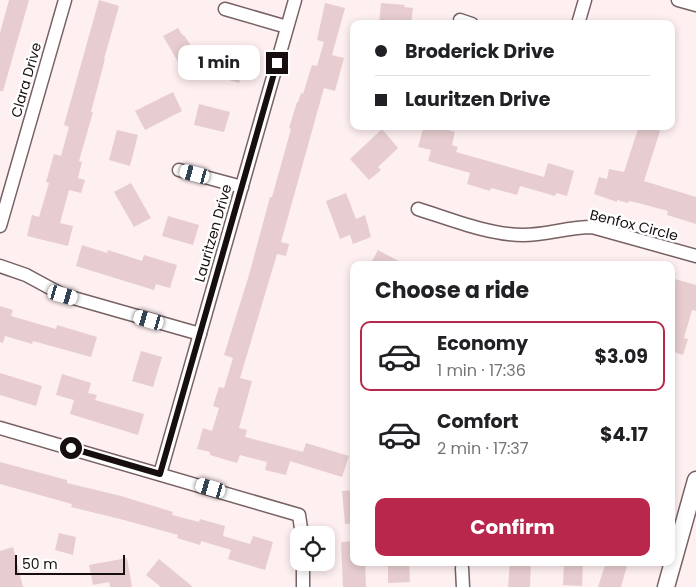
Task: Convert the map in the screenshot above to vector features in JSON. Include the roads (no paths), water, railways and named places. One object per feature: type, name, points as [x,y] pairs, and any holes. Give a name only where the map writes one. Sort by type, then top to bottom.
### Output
[{"type":"street","name":"Clara Drive","points":[[0,226],[65,0]]},
{"type":"street","name":"Lauritzen Drive","points":[[160,474],[295,0]]},
{"type":"street","points":[[579,20],[585,0]]},
{"type":"street","points":[[678,0],[696,5]]},
{"type":"street","points":[[226,9],[288,27]]},
{"type":"street","points":[[179,170],[242,187]]},
{"type":"street","name":"Benfox Circle","points":[[418,209],[485,228],[520,235],[533,235],[576,227],[592,227],[696,256]]},
{"type":"street","points":[[0,266],[26,275],[55,292],[200,334]]},
{"type":"street","points":[[0,428],[299,515],[301,526]]},
{"type":"street","points":[[675,555],[696,480]]},
{"type":"street","points":[[666,587],[672,566]]},
{"type":"street","points":[[462,568],[463,587]]},
{"type":"street","points":[[303,571],[303,587]]}]
